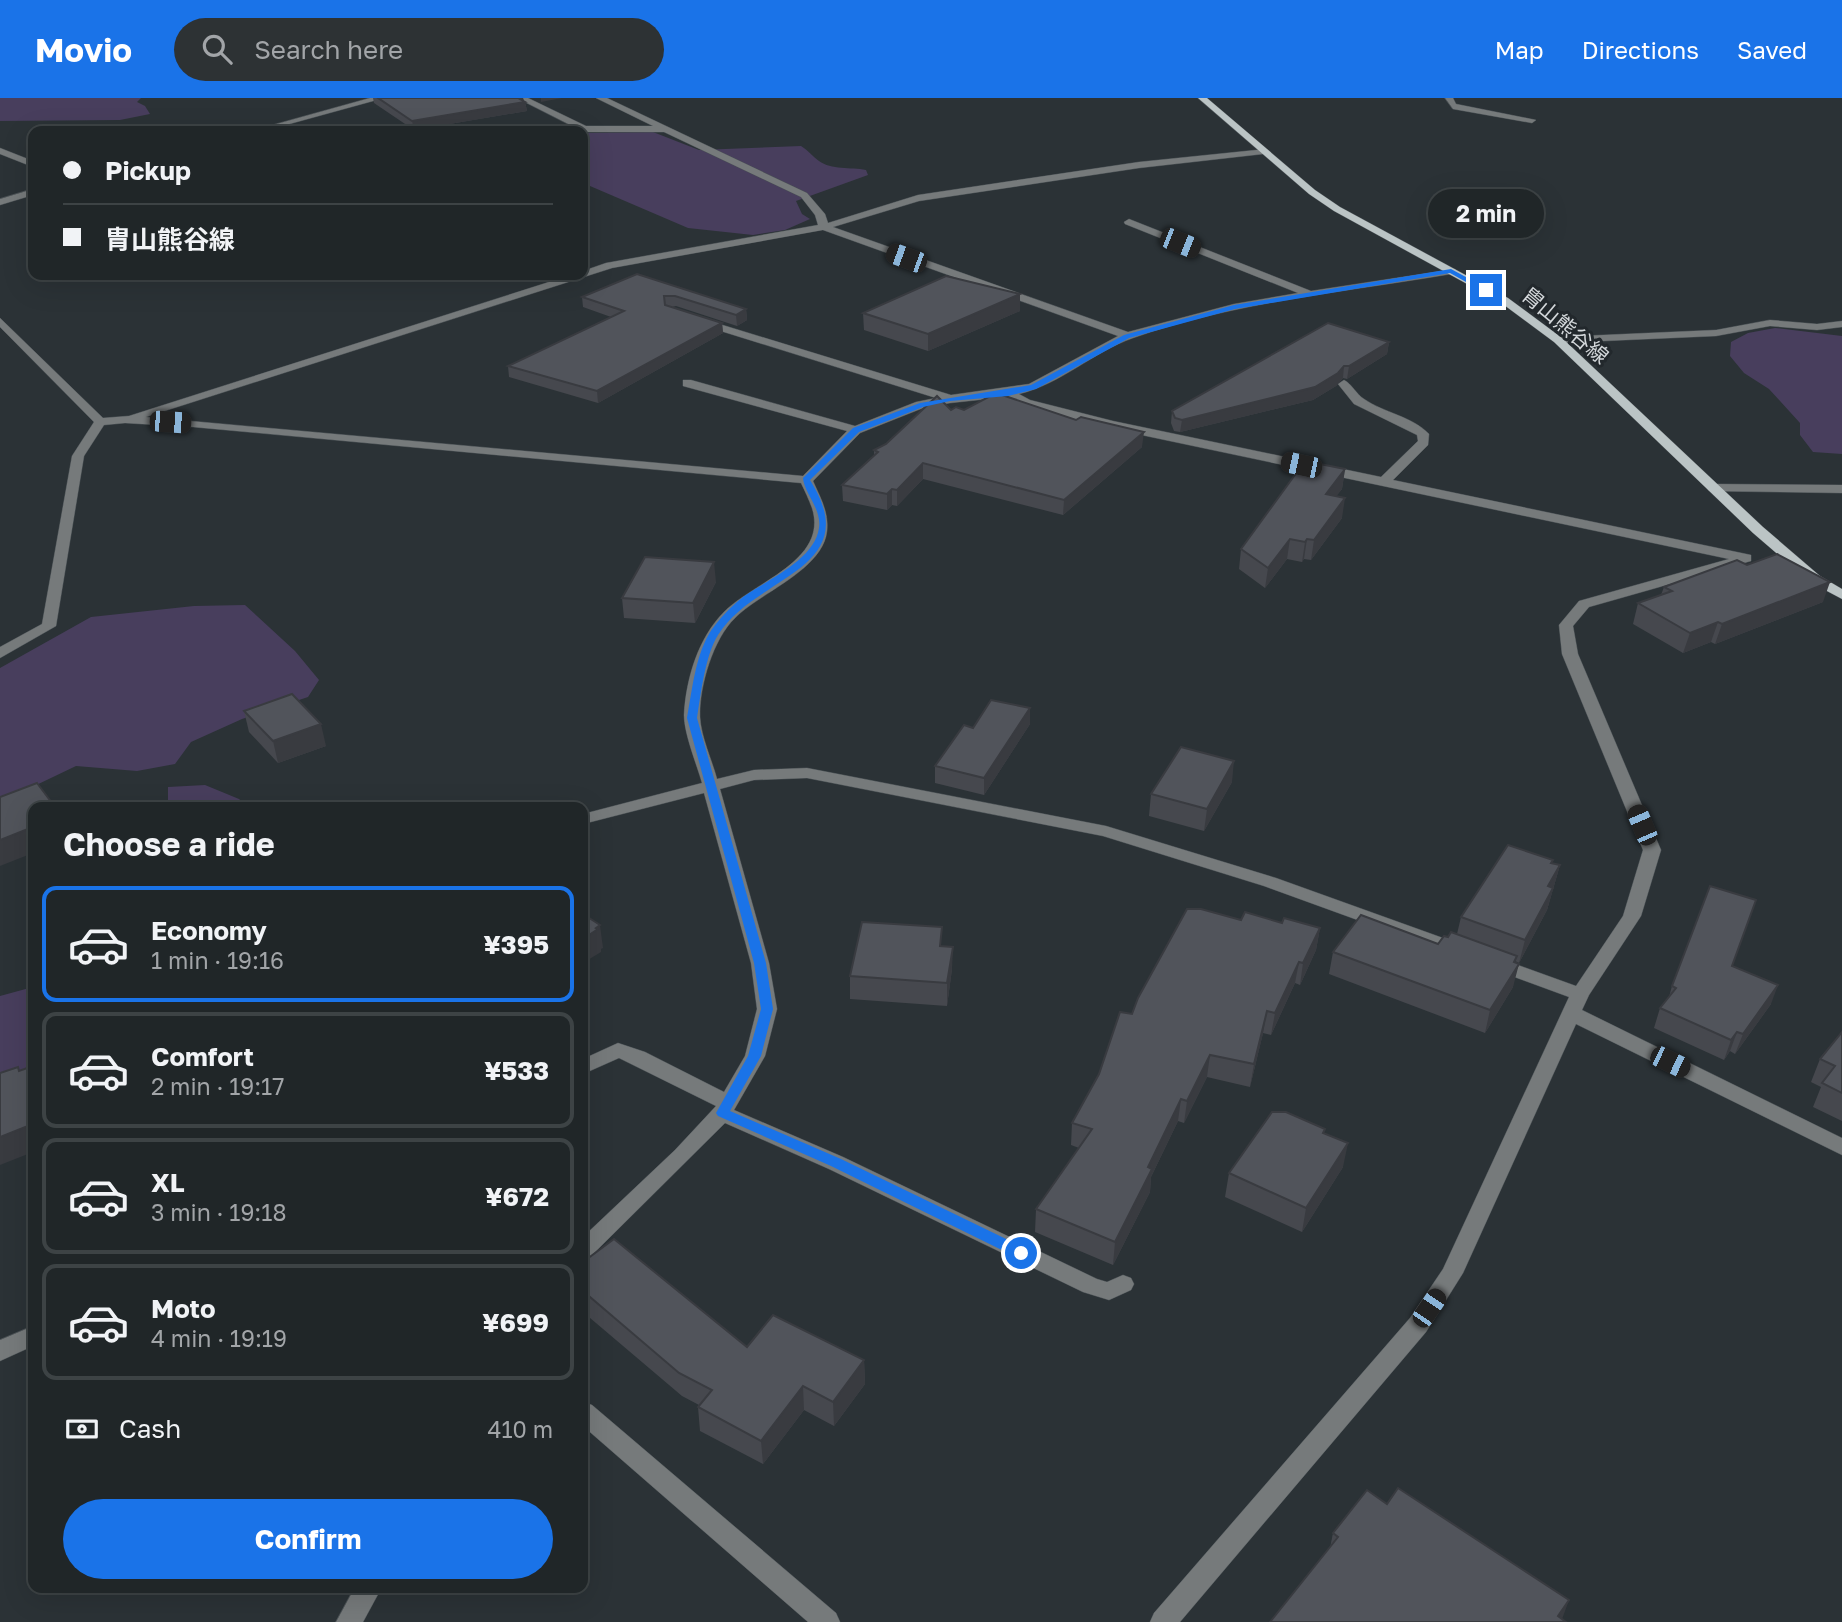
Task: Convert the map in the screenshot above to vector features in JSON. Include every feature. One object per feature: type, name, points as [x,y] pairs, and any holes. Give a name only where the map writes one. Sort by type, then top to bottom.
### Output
[{"type":"main road","name":"胄山熊谷線","points":[[1202,98],[1263,151],[1337,209],[1504,300],[1558,340],[1714,488],[1815,579],[1842,596]]},
{"type":"street","points":[[273,126],[380,98]]},
{"type":"street","points":[[521,98],[578,126]]},
{"type":"street","points":[[600,98],[804,195],[820,214],[824,228]]},
{"type":"street","points":[[1448,98],[1453,106],[1531,120]]},
{"type":"street","points":[[588,129],[665,129]]},
{"type":"street","points":[[0,151],[28,162]]},
{"type":"street","points":[[588,272],[611,265],[824,228],[918,198],[1263,151]]},
{"type":"street","points":[[0,202],[28,194]]},
{"type":"street","points":[[1129,222],[1308,294]]},
{"type":"street","points":[[824,228],[1127,336]]},
{"type":"street","points":[[806,480],[856,430],[920,405],[1033,387],[1127,336],[1234,307],[1451,271]]},
{"type":"street","points":[[125,419],[563,280]]},
{"type":"street","points":[[684,316],[950,399]]},
{"type":"street","points":[[0,321],[100,422]]},
{"type":"street","points":[[1558,340],[1716,333],[1770,324],[1817,327],[1842,324]]},
{"type":"street","points":[[687,383],[856,430]]},
{"type":"street","points":[[1344,384],[1348,393],[1368,406],[1413,426],[1423,434],[1424,442],[1384,482]]},
{"type":"street","points":[[1008,393],[1026,403],[1113,425],[1752,560],[1584,604],[1566,625],[1570,654],[1652,850],[1632,916],[1580,994],[1452,1273],[1418,1325],[1163,1622]]},
{"type":"street","points":[[0,653],[49,626],[78,456],[85,441],[100,422],[125,419],[193,423],[806,480]]},
{"type":"street","points":[[588,1245],[682,1156],[725,1108],[755,1056],[767,1009],[760,963],[692,718],[699,678],[713,635],[746,599],[783,576],[815,549],[824,527],[818,500],[806,480]]},
{"type":"street","points":[[1714,488],[1842,488]]},
{"type":"street","points":[[1780,569],[1815,579]]},
{"type":"street","points":[[588,818],[754,775],[807,773],[1106,831],[1270,882],[1580,994]]},
{"type":"street","points":[[1571,1013],[1842,1147]]},
{"type":"street","points":[[588,1065],[618,1050],[638,1056],[725,1108],[1091,1286],[1109,1291],[1123,1284]]},
{"type":"street","points":[[0,1351],[28,1337]]},
{"type":"street","points":[[588,1416],[827,1622]]},
{"type":"street","points":[[349,1622],[366,1593]]},
{"type":"shaded area","points":[[0,98],[141,98],[137,102],[145,106],[150,114],[120,120],[0,121]]},
{"type":"shaded area","points":[[653,132],[699,150],[801,146],[824,164],[866,170],[868,175],[796,201],[802,214],[810,219],[785,230],[753,235],[688,228],[588,185],[588,133]]},
{"type":"shaded area","points":[[1775,328],[1842,336],[1842,454],[1813,452],[1800,435],[1800,423],[1769,389],[1744,373],[1730,356],[1731,342],[1748,333]]},
{"type":"shaded area","points":[[245,605],[295,651],[319,680],[308,697],[242,719],[191,742],[175,764],[137,771],[76,766],[5,800],[0,807],[0,668],[91,617],[194,606]]},
{"type":"shaded area","points":[[205,785],[242,802],[168,802],[168,787]]},
{"type":"shaded area","points":[[28,988],[28,1074],[0,1086],[0,996]]},
{"type":"building","points":[[378,98],[518,98],[525,102],[412,121]]},
{"type":"building","points":[[637,274],[746,309],[736,315],[675,296],[664,296],[665,305],[722,323],[597,391],[508,366],[624,311],[582,297]]},
{"type":"building","points":[[946,276],[1020,294],[928,334],[863,313]]},
{"type":"building","points":[[1328,323],[1389,342],[1349,366],[1344,366],[1338,373],[1315,387],[1182,420],[1175,418],[1172,411]]},
{"type":"building","points":[[996,393],[1076,420],[1081,417],[1144,432],[1064,500],[923,463],[897,490],[892,489],[887,494],[842,485],[878,452],[874,450],[886,444],[937,396],[951,410],[956,407],[964,410]]},
{"type":"building","points":[[1305,461],[1345,469],[1326,494],[1345,498],[1314,540],[1307,539],[1305,542],[1290,539],[1268,568],[1241,549]]},
{"type":"building","points":[[1777,554],[1830,582],[1722,624],[1718,622],[1690,633],[1638,603],[1672,591],[1664,587],[1737,560],[1747,565]]},
{"type":"building","points":[[645,557],[714,562],[693,603],[622,598]]},
{"type":"building","points":[[292,694],[321,724],[273,741],[244,711]]},
{"type":"building","points":[[991,700],[1030,708],[984,778],[935,766],[964,725],[973,728]]},
{"type":"building","points":[[1181,747],[1234,761],[1207,809],[1151,794]]},
{"type":"building","points":[[37,783],[51,802],[28,802],[28,829],[0,840],[0,797]]},
{"type":"building","points":[[1508,845],[1553,860],[1551,863],[1560,865],[1548,886],[1553,888],[1525,940],[1461,917]]},
{"type":"building","points":[[1710,886],[1756,900],[1732,966],[1778,985],[1743,1034],[1737,1032],[1731,1040],[1660,1008],[1676,988],[1672,986]]},
{"type":"building","points":[[1187,909],[1201,909],[1241,920],[1245,912],[1282,923],[1284,918],[1320,928],[1303,963],[1299,962],[1275,1013],[1267,1011],[1254,1064],[1210,1055],[1187,1101],[1181,1099],[1148,1167],[1152,1169],[1115,1242],[1036,1209],[1092,1129],[1072,1123],[1099,1074],[1120,1012],[1132,1014],[1138,998]]},
{"type":"building","points":[[1361,915],[1438,944],[1451,932],[1517,956],[1514,962],[1519,964],[1490,1010],[1333,952]]},
{"type":"building","points":[[588,917],[600,925],[596,928],[598,929],[588,936]]},
{"type":"building","points":[[862,922],[942,927],[940,946],[953,947],[947,983],[850,976]]},
{"type":"building","points":[[1842,1032],[1842,1093],[1822,1083],[1835,1066],[1820,1059]]},
{"type":"building","points":[[18,1067],[19,1071],[28,1068],[28,1126],[0,1137],[0,1073]]},
{"type":"building","points":[[1272,1112],[1286,1112],[1325,1129],[1323,1133],[1348,1143],[1306,1208],[1229,1173]]},
{"type":"building","points":[[614,1239],[747,1347],[773,1315],[864,1360],[833,1402],[803,1386],[761,1441],[698,1407],[712,1390],[679,1373],[588,1295],[588,1258]]},
{"type":"building","points":[[1398,1488],[1569,1600],[1558,1616],[1566,1622],[1270,1622],[1338,1537],[1333,1533],[1367,1490],[1387,1504]]},
{"type":"route","points":[[1021,1253],[836,1163],[722,1113],[755,1056],[767,1009],[760,963],[692,718],[699,678],[713,635],[746,599],[783,576],[815,549],[824,527],[818,500],[806,480],[856,430],[920,405],[1033,387],[1127,336],[1234,307],[1451,271],[1486,290]]}]
